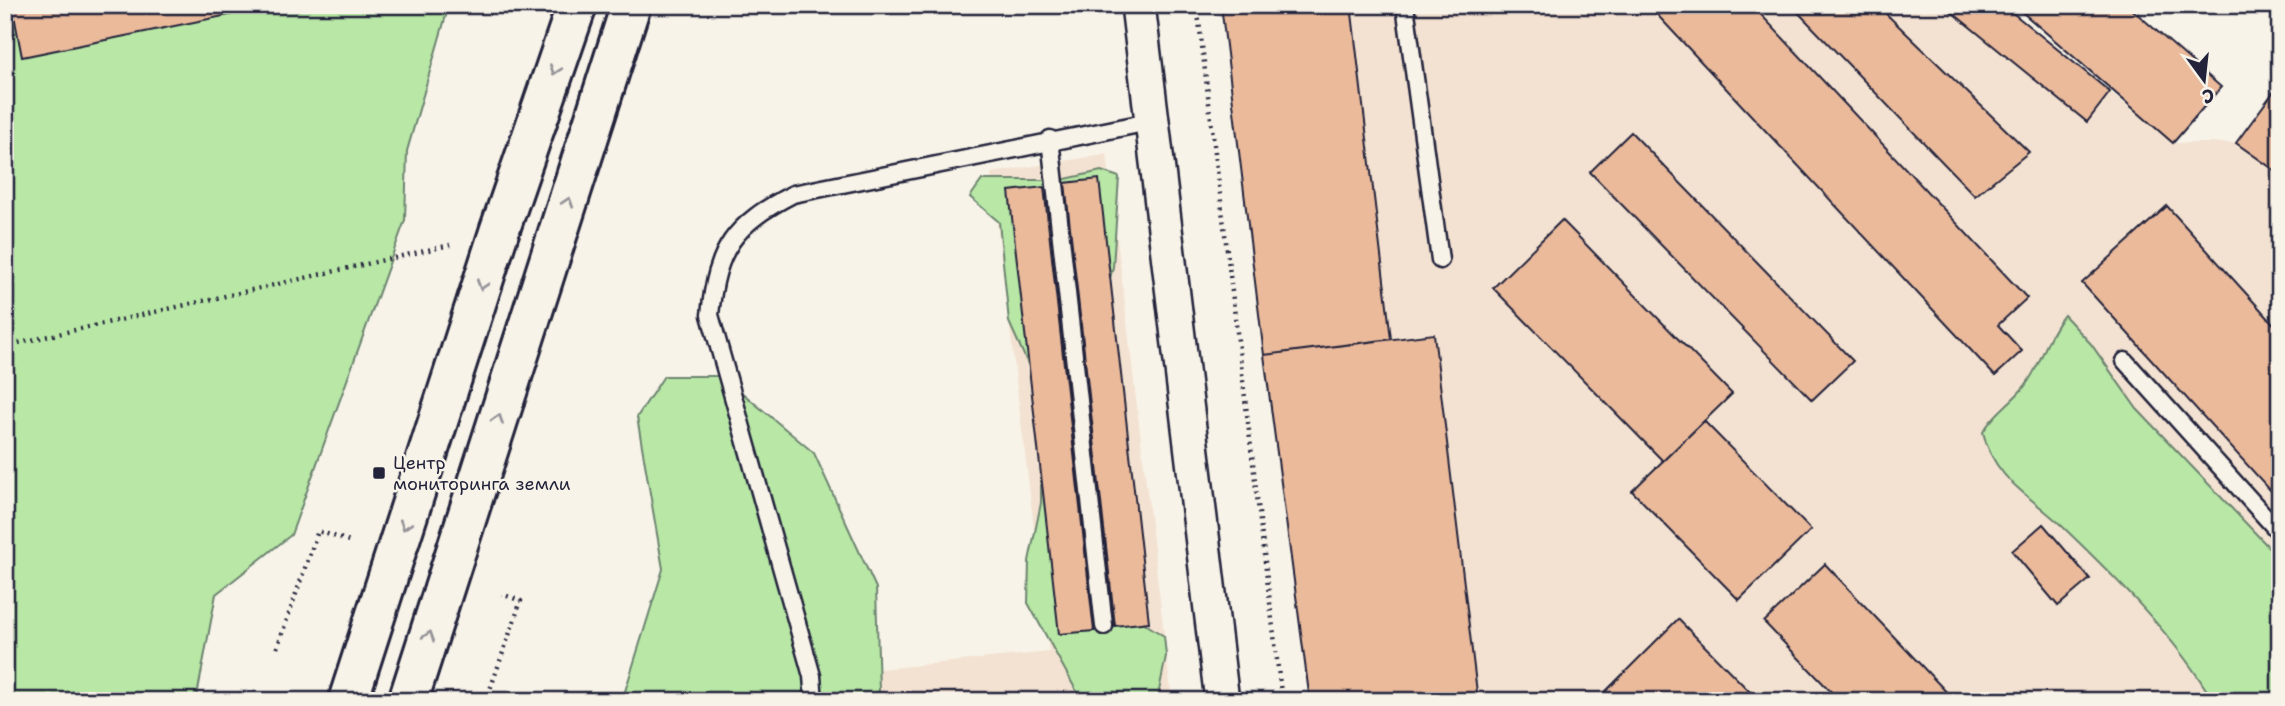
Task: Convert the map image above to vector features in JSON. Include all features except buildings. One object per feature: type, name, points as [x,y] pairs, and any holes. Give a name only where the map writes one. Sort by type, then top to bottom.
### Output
[{"type":"main road","points":[[348,701],[499,232],[577,5]]},
{"type":"main road","points":[[408,701],[631,5]]},
{"type":"street","points":[[1138,5],[1222,701]]},
{"type":"lane","points":[[1405,5],[1440,260]]},
{"type":"lane","points":[[814,701],[812,676],[710,315],[714,277],[736,234],[757,212],[793,194],[1049,139],[1154,121]]},
{"type":"lane","points":[[1049,139],[1104,626]]},
{"type":"lane","points":[[2125,361],[2280,533]]},
{"type":"path","points":[[1197,5],[1282,701]]},
{"type":"path","points":[[5,346],[450,245]]},
{"type":"path","points":[[276,648],[318,531],[349,541]]},
{"type":"path","points":[[486,701],[521,601],[502,594]]},
{"type":"shaded area","points":[[1221,5],[2003,5],[2173,143],[2236,143],[2280,174],[2280,701],[1310,701]]},
{"type":"shaded area","points":[[1107,154],[1172,701],[793,701],[842,673],[1049,652],[991,173]]},
{"type":"green space","points":[[5,5],[449,5],[407,151],[405,220],[291,535],[216,594],[197,696],[202,701],[5,701]]},
{"type":"green space","points":[[1101,171],[1119,177],[1113,267],[1095,334],[1101,476],[1096,535],[1116,595],[1127,612],[1164,636],[1166,656],[1157,701],[1082,701],[1028,603],[1029,561],[1041,503],[1041,393],[1009,322],[999,222],[970,197],[982,180],[1061,180]]},
{"type":"green space","points":[[2064,315],[2091,344],[2137,409],[2280,559],[2280,701],[2213,701],[2182,654],[2144,609],[2063,527],[2004,475],[1988,449],[1983,432],[2030,378]]},
{"type":"green space","points":[[664,376],[722,376],[814,453],[876,588],[879,691],[869,701],[622,701],[663,569],[637,417]]},
{"type":"place","name":"Центр мониторинга земли","points":[[379,473]]}]
